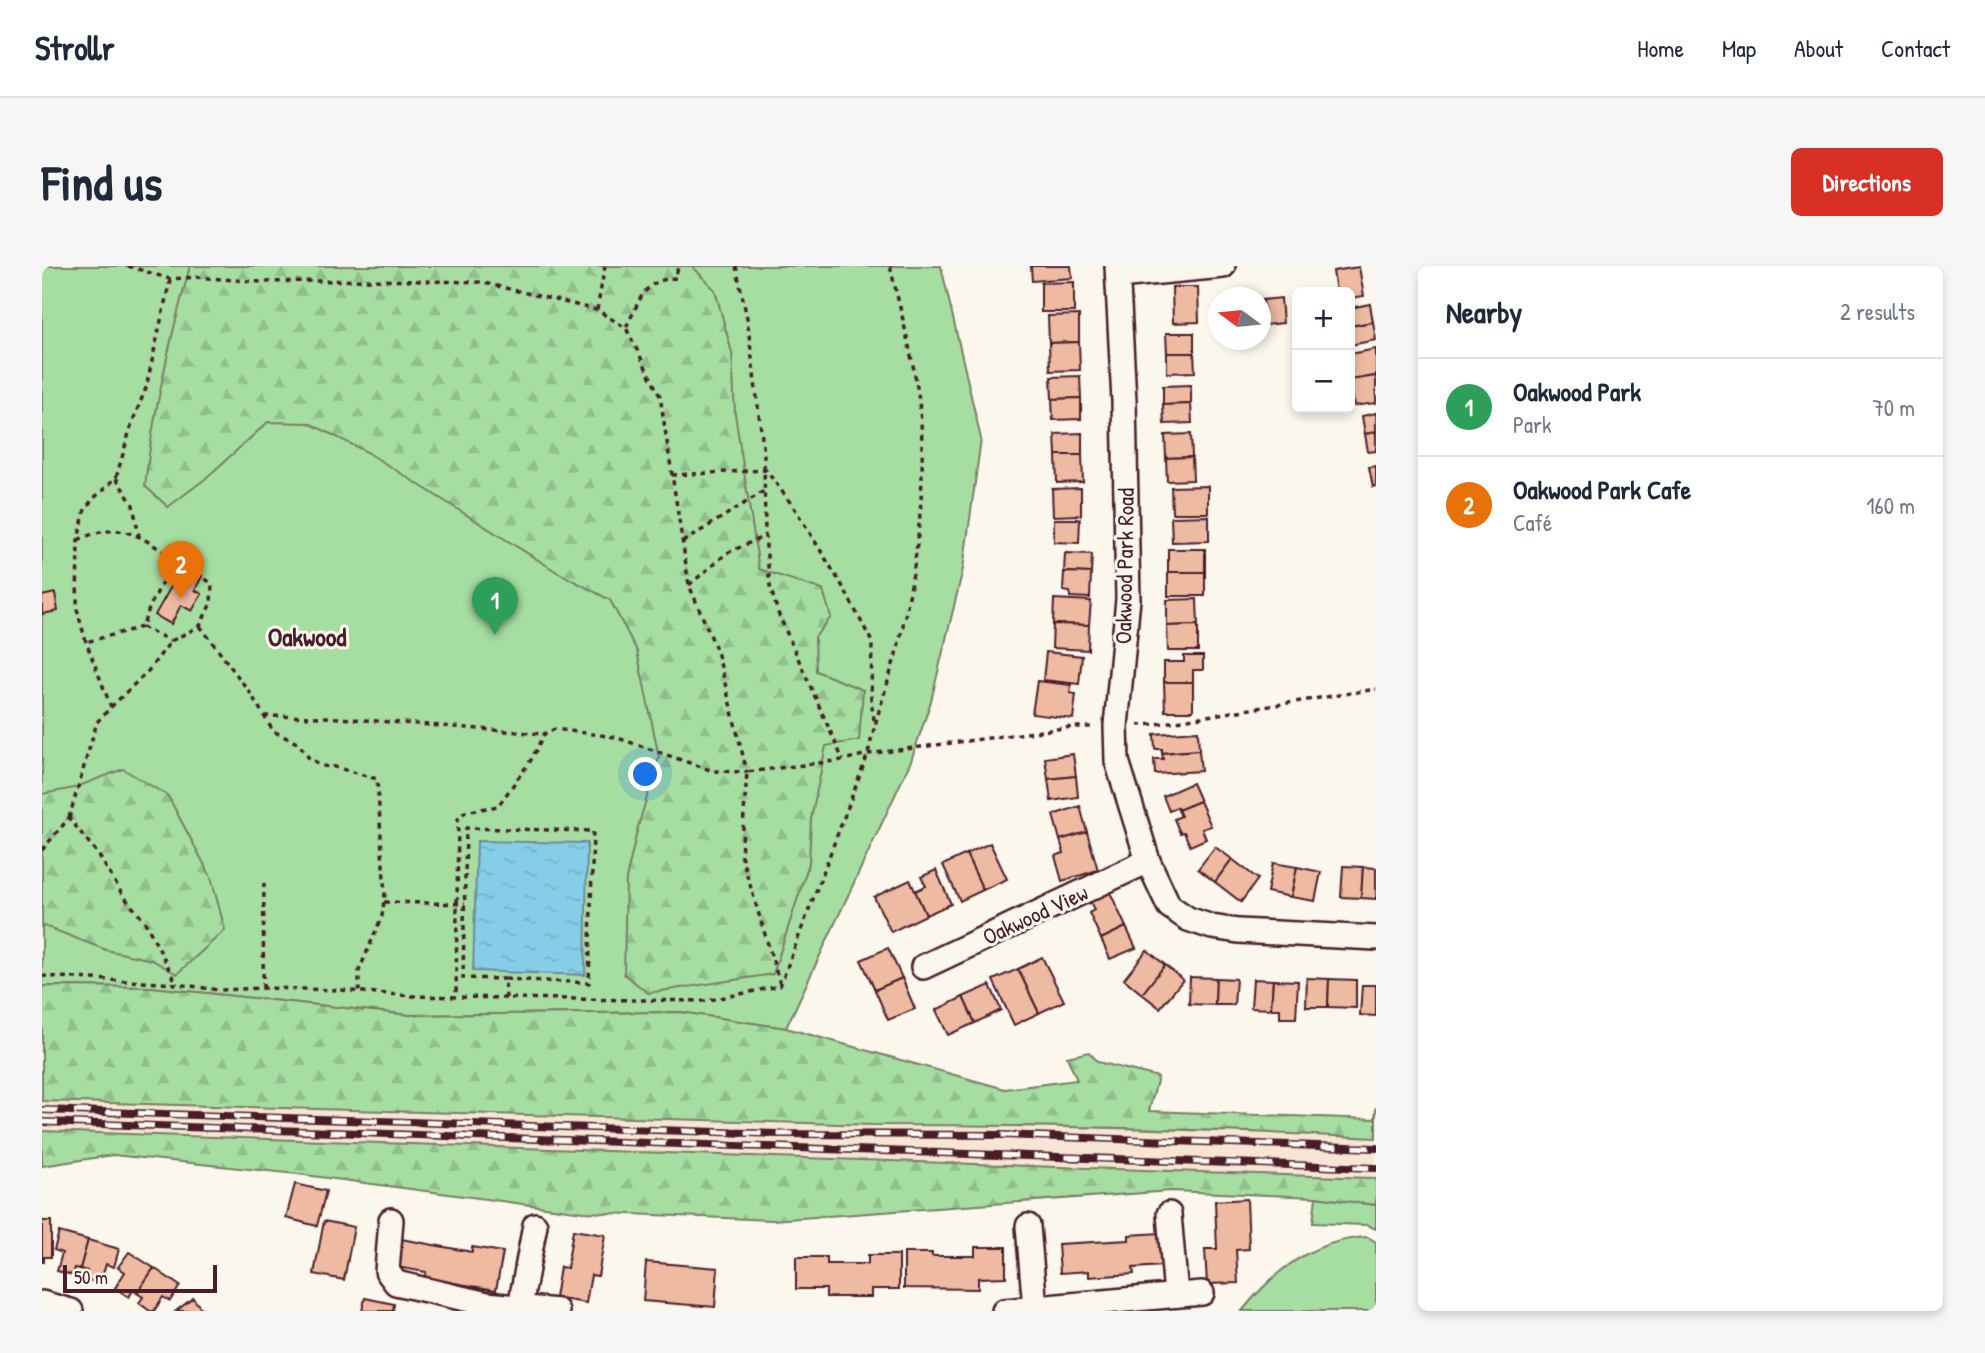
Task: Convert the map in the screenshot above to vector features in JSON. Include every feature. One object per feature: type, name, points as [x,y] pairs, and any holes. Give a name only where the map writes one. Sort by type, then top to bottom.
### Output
[{"type":"street","points":[[1118,271],[1223,266]]},
{"type":"street","name":"Oakwood Park Road","points":[[1118,271],[1125,401],[1128,599],[1116,726],[1117,761],[1148,860],[1169,906],[1188,919],[1212,927],[1261,933],[1376,938]]},
{"type":"street","name":"Oakwood View","points":[[923,967],[1148,860]]},
{"type":"street","points":[[1169,1214],[1176,1295]]},
{"type":"street","points":[[391,1220],[387,1271],[396,1283],[449,1304],[557,1311]]},
{"type":"street","points":[[520,1307],[535,1225]]},
{"type":"street","points":[[1028,1226],[1035,1308]]},
{"type":"street","points":[[1004,1311],[1064,1308],[1202,1293]]},
{"type":"street","points":[[42,1303],[71,1311]]},
{"type":"path","points":[[128,266],[170,279],[196,277],[261,282],[480,282],[597,310],[626,328],[660,396],[689,585],[717,651],[747,772],[741,855],[780,986]]},
{"type":"path","points":[[597,310],[605,266]]},
{"type":"path","points":[[626,328],[647,287],[660,279],[676,278],[678,266]]},
{"type":"path","points":[[736,266],[747,318],[766,470],[765,536],[770,586],[778,613],[843,760]]},
{"type":"path","points":[[780,986],[868,754],[874,723],[904,624],[916,552],[921,427],[916,382],[890,266]]},
{"type":"path","points":[[111,708],[86,642],[77,609],[78,540],[85,509],[116,478],[132,423],[146,388],[170,279]]},
{"type":"path","points":[[672,475],[766,470]]},
{"type":"path","points":[[766,470],[795,509],[843,587],[872,642],[871,700],[874,723]]},
{"type":"path","points":[[116,478],[133,505],[139,536]]},
{"type":"path","points":[[682,543],[764,491]]},
{"type":"path","points":[[42,849],[69,818],[97,722],[148,671],[171,641],[201,626],[211,603],[212,584],[139,536],[127,531],[109,531],[91,534],[78,540]]},
{"type":"path","points":[[689,585],[727,553],[765,536]]},
{"type":"path","points":[[142,627],[174,560]]},
{"type":"path","points":[[201,626],[245,685],[273,731],[299,744],[307,757],[322,766],[377,779],[385,894],[382,916],[359,971],[359,992]]},
{"type":"path","points":[[86,642],[142,627],[171,641]]},
{"type":"path","points":[[264,716],[326,717],[544,734],[555,729],[615,737],[713,771],[747,772],[1072,727],[1157,724],[1376,689]]},
{"type":"path","points":[[456,995],[458,819],[465,812],[498,806],[531,760],[544,734]]},
{"type":"path","points":[[69,818],[98,854],[122,894],[145,922],[177,984]]},
{"type":"path","points":[[466,828],[593,831],[589,983],[505,979],[463,978],[466,828]]},
{"type":"path","points":[[263,988],[264,880]]},
{"type":"path","points":[[384,902],[465,904]]},
{"type":"path","points":[[42,976],[177,984],[219,990],[263,988],[506,998],[705,1000],[780,986]]},
{"type":"path","points":[[505,979],[506,998]]},
{"type":"shaded area","points":[[42,1101],[757,1123],[1254,1131],[1376,1138],[1376,1178],[42,1131]]},
{"type":"green space","points":[[42,266],[941,266],[981,439],[963,569],[931,701],[911,761],[786,1028],[680,1012],[409,1015],[151,987],[42,986]]},
{"type":"green space","points":[[190,266],[692,266],[715,290],[732,353],[735,414],[759,569],[823,590],[831,617],[815,637],[816,671],[863,690],[859,740],[826,746],[811,819],[809,863],[773,974],[648,993],[624,974],[626,879],[659,757],[637,651],[610,600],[557,572],[367,452],[309,423],[268,422],[205,479],[168,507],[145,486],[163,375]]},
{"type":"green space","points":[[123,769],[168,796],[211,877],[225,930],[177,974],[152,960],[106,950],[42,925],[42,794],[74,788]]},
{"type":"green space","points":[[42,986],[151,987],[409,1015],[680,1012],[786,1028],[1005,1089],[1077,1080],[1067,1057],[1089,1052],[1098,1062],[1158,1077],[1149,1111],[1375,1119],[1376,1107],[1376,1138],[1125,1128],[874,1125],[42,1101]]},
{"type":"green space","points":[[42,1131],[1376,1178],[1376,1205],[1316,1197],[1171,1191],[773,1220],[583,1212],[297,1174],[113,1155],[42,1166]]},
{"type":"green space","points":[[1316,1197],[1376,1205],[1376,1229],[1367,1225],[1313,1223]]},
{"type":"green space","points":[[1368,1237],[1376,1242],[1376,1311],[1242,1311],[1268,1282],[1297,1259],[1330,1244]]},
{"type":"water","points":[[477,841],[587,843],[585,975],[473,971]]},
{"type":"building","points":[[1031,266],[1071,266],[1072,278],[1032,281]]},
{"type":"building","points":[[1359,267],[1364,296],[1355,297],[1355,287],[1335,287],[1333,271]]},
{"type":"building","points":[[1074,282],[1074,312],[1041,312],[1041,283]]},
{"type":"building","points":[[1172,287],[1198,287],[1199,322],[1173,323]]},
{"type":"building","points":[[1281,298],[1283,323],[1271,324],[1271,299]]},
{"type":"building","points":[[1370,304],[1373,322],[1355,325],[1355,307]]},
{"type":"building","points":[[1079,315],[1079,342],[1049,343],[1048,316]]},
{"type":"building","points":[[1373,322],[1376,340],[1355,344],[1355,325]]},
{"type":"building","points":[[1166,333],[1194,333],[1194,353],[1167,353]]},
{"type":"building","points":[[1079,342],[1080,370],[1050,371],[1049,343]]},
{"type":"building","points":[[1376,349],[1376,376],[1355,379],[1355,353]]},
{"type":"building","points":[[1167,353],[1194,353],[1195,372],[1167,373]]},
{"type":"building","points":[[1080,376],[1081,398],[1052,399],[1051,377]]},
{"type":"building","points":[[1376,376],[1376,403],[1355,406],[1355,379]]},
{"type":"building","points":[[1191,385],[1191,404],[1163,405],[1163,386]]},
{"type":"building","points":[[1081,398],[1081,419],[1053,420],[1052,399]]},
{"type":"building","points":[[1191,404],[1192,423],[1164,424],[1163,405]]},
{"type":"building","points":[[1376,413],[1376,432],[1365,434],[1362,416]]},
{"type":"building","points":[[1376,432],[1376,451],[1368,452],[1365,434]]},
{"type":"building","points":[[1082,433],[1082,455],[1056,455],[1055,434]]},
{"type":"building","points":[[1191,434],[1192,457],[1166,458],[1165,435]]},
{"type":"building","points":[[1056,455],[1082,455],[1083,482],[1057,483]]},
{"type":"building","points":[[1192,457],[1193,480],[1167,481],[1166,458]]},
{"type":"building","points":[[1376,466],[1376,486],[1373,487],[1369,467]]},
{"type":"building","points":[[1208,486],[1208,513],[1172,513],[1171,487]]},
{"type":"building","points":[[1081,488],[1081,515],[1053,516],[1052,489]]},
{"type":"building","points":[[1209,516],[1209,541],[1172,542],[1171,517]]},
{"type":"building","points":[[1054,519],[1080,519],[1079,543],[1054,542]]},
{"type":"building","points":[[1168,549],[1205,549],[1205,572],[1168,572]]},
{"type":"building","points":[[1065,553],[1092,554],[1091,573],[1064,572]]},
{"type":"building","points":[[183,565],[202,576],[195,590],[202,594],[192,611],[181,605],[171,624],[155,615]]},
{"type":"building","points":[[1064,572],[1091,573],[1090,598],[1070,597],[1070,592],[1063,591]]},
{"type":"building","points":[[1168,572],[1205,572],[1205,596],[1168,596]]},
{"type":"building","points":[[55,593],[58,611],[42,614],[42,596]]},
{"type":"building","points":[[1054,599],[1091,601],[1089,625],[1053,624]]},
{"type":"building","points":[[1197,599],[1198,625],[1167,626],[1167,600]]},
{"type":"building","points":[[1053,624],[1089,625],[1088,650],[1052,648]]},
{"type":"building","points":[[1198,625],[1198,651],[1168,651],[1167,626]]},
{"type":"building","points":[[1046,652],[1082,656],[1079,684],[1043,680]]},
{"type":"building","points":[[1184,656],[1203,656],[1203,670],[1193,670],[1193,682],[1164,682],[1164,662],[1184,662]]},
{"type":"building","points":[[1037,681],[1071,685],[1070,693],[1076,694],[1073,719],[1032,714]]},
{"type":"building","points":[[1164,682],[1193,682],[1193,711],[1165,711]]},
{"type":"building","points":[[1198,731],[1199,750],[1162,753],[1162,749],[1155,749],[1154,734]]},
{"type":"building","points":[[1199,750],[1201,771],[1155,774],[1154,759],[1163,759],[1162,753]]},
{"type":"building","points":[[1073,754],[1076,776],[1048,779],[1045,758]]},
{"type":"building","points":[[1076,776],[1078,797],[1051,801],[1048,779]]},
{"type":"building","points":[[1192,783],[1200,801],[1169,811],[1163,796]]},
{"type":"building","points":[[1200,801],[1211,826],[1202,829],[1206,839],[1190,846],[1174,819],[1181,816],[1178,810]]},
{"type":"building","points":[[1080,806],[1087,832],[1060,840],[1053,815]]},
{"type":"building","points":[[1087,832],[1098,870],[1062,881],[1055,856],[1064,853],[1060,840]]},
{"type":"building","points":[[990,843],[1007,879],[983,890],[966,854]]},
{"type":"building","points":[[1215,847],[1232,859],[1215,882],[1198,869]]},
{"type":"building","points":[[966,854],[983,890],[960,901],[943,865]]},
{"type":"building","points":[[1232,859],[1258,879],[1241,902],[1215,882]]},
{"type":"building","points":[[1273,863],[1297,867],[1291,897],[1267,892]]},
{"type":"building","points":[[1343,866],[1363,867],[1361,898],[1341,897]]},
{"type":"building","points":[[1297,867],[1321,872],[1315,901],[1291,897]]},
{"type":"building","points":[[1363,867],[1376,868],[1376,899],[1361,898]]},
{"type":"building","points":[[936,870],[951,904],[926,915],[915,891],[926,886],[921,877]]},
{"type":"building","points":[[910,880],[926,915],[891,932],[874,897]]},
{"type":"building","points":[[1110,892],[1126,927],[1101,939],[1089,913],[1094,910],[1090,901]]},
{"type":"building","points":[[1126,927],[1136,948],[1110,959],[1101,939]]},
{"type":"building","points":[[888,948],[902,978],[875,990],[861,960]]},
{"type":"building","points":[[1147,950],[1165,965],[1142,994],[1124,979]]},
{"type":"building","points":[[1042,957],[1064,1001],[1039,1013],[1018,969]]},
{"type":"building","points":[[1165,965],[1183,980],[1160,1008],[1142,994]]},
{"type":"building","points":[[1018,969],[1039,1013],[1014,1025],[993,980]]},
{"type":"building","points":[[1190,977],[1216,978],[1215,1005],[1189,1004]]},
{"type":"building","points":[[902,978],[915,1009],[888,1020],[875,990]]},
{"type":"building","points":[[1216,978],[1236,979],[1234,1005],[1215,1005]]},
{"type":"building","points":[[1307,978],[1329,979],[1328,1007],[1306,1007]]},
{"type":"building","points":[[1253,979],[1273,980],[1271,1009],[1251,1008]]},
{"type":"building","points":[[1329,979],[1356,980],[1356,1008],[1328,1007]]},
{"type":"building","points":[[1273,980],[1298,981],[1296,1018],[1280,1018],[1280,1009],[1271,1009]]},
{"type":"building","points":[[990,985],[1001,1010],[975,1023],[963,997]]},
{"type":"building","points":[[1362,985],[1376,985],[1376,1016],[1360,1015]]},
{"type":"building","points":[[963,997],[975,1023],[948,1035],[936,1010]]},
{"type":"building","points":[[295,1184],[326,1191],[317,1226],[286,1218]]},
{"type":"building","points":[[1247,1199],[1249,1249],[1236,1250],[1238,1283],[1207,1284],[1205,1249],[1217,1249],[1215,1201]]},
{"type":"building","points":[[42,1221],[51,1221],[51,1257],[44,1257],[44,1262],[42,1262]]},
{"type":"building","points":[[324,1221],[354,1227],[344,1280],[314,1274]]},
{"type":"building","points":[[573,1230],[605,1235],[598,1276],[591,1275],[586,1303],[555,1298],[560,1267],[567,1268]]},
{"type":"building","points":[[59,1232],[88,1240],[80,1269],[75,1268],[73,1275],[57,1271],[62,1253],[54,1250]]},
{"type":"building","points":[[1161,1233],[1163,1266],[1133,1268],[1134,1274],[1089,1277],[1089,1271],[1060,1273],[1058,1244],[1129,1240],[1129,1235]]},
{"type":"building","points":[[401,1239],[472,1252],[472,1247],[503,1252],[496,1290],[424,1278],[426,1272],[396,1267]]},
{"type":"building","points":[[88,1240],[119,1249],[114,1267],[106,1264],[100,1283],[84,1279],[87,1271],[80,1269]]},
{"type":"building","points":[[975,1247],[1006,1247],[1006,1277],[978,1278],[978,1289],[904,1288],[904,1253],[975,1256]]},
{"type":"building","points":[[129,1252],[154,1268],[137,1293],[133,1290],[129,1297],[115,1288],[125,1272],[118,1267]]},
{"type":"building","points":[[868,1255],[899,1255],[899,1289],[871,1289],[871,1297],[826,1297],[826,1289],[796,1289],[796,1257],[827,1257],[827,1264],[868,1264]]},
{"type":"building","points":[[646,1262],[718,1268],[715,1307],[643,1301]]},
{"type":"building","points":[[154,1268],[180,1286],[170,1301],[163,1297],[154,1311],[150,1311],[139,1303],[143,1297],[137,1293]]},
{"type":"building","points":[[193,1298],[203,1311],[176,1311]]},
{"type":"building","points":[[365,1298],[394,1304],[393,1311],[362,1311]]},
{"type":"railway","points":[[42,1110],[778,1134],[1001,1135],[1376,1148]]},
{"type":"railway","points":[[42,1122],[1376,1168]]},
{"type":"place","name":"Oakwood Park Cafe","points":[[181,599]]},
{"type":"place","name":"Oakwood Park","points":[[495,635]]},
{"type":"district","name":"Oakwood","points":[[307,636]]}]
